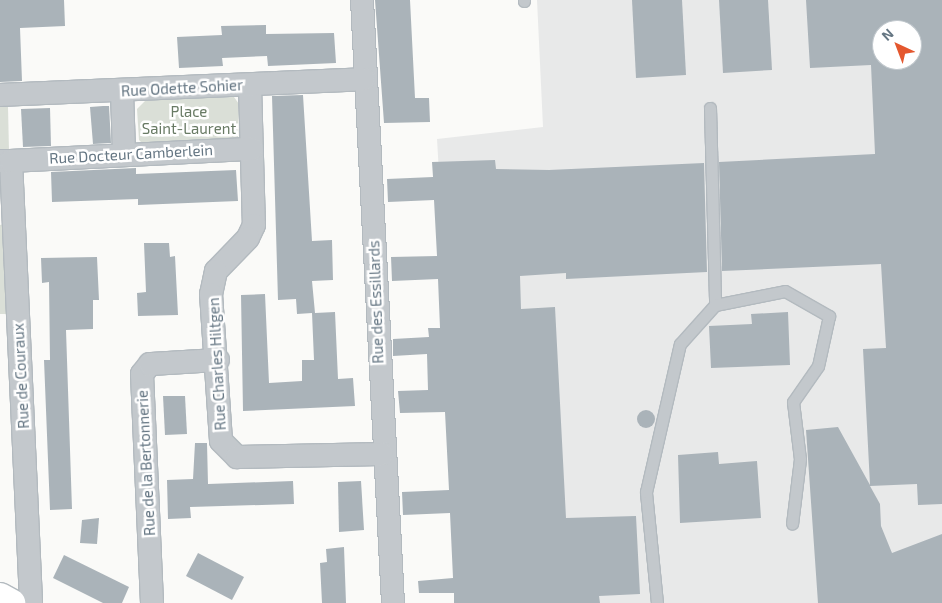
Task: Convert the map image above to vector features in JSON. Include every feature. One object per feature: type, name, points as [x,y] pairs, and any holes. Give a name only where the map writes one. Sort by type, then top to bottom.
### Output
[{"type":"street","name":"Rue des Essillards","points":[[362,0],[382,454],[393,603]]},
{"type":"street","name":"Rue Odette Sohier","points":[[0,95],[122,92],[364,79]]},
{"type":"street","points":[[250,85],[252,149]]},
{"type":"street","points":[[122,92],[124,152]]},
{"type":"street","name":"Rue Charles Hiltgen","points":[[252,149],[254,224],[248,238],[216,271],[212,294],[218,360],[221,441],[237,457],[382,454]]},
{"type":"street","name":"Rue Docteur Camberlein","points":[[6,161],[124,152],[252,149]]},
{"type":"street","name":"Rue de Couraux","points":[[6,161],[32,603]]},
{"type":"street","name":"Rue de la Bertonnerie","points":[[152,603],[142,374],[150,364],[218,360]]},
{"type":"street","points":[[0,597],[11,603]]},
{"type":"lane","points":[[710,108],[715,305]]},
{"type":"lane","points":[[657,603],[646,492],[680,344],[715,305],[786,291],[829,316],[818,366],[792,402],[800,459],[792,524]]},
{"type":"shaded area","points":[[537,0],[942,0],[942,603],[464,603],[437,139],[543,127]]},
{"type":"green space","name":"Place Saint-Laurent","points":[[234,97],[239,104],[238,141],[143,144],[139,140],[137,109],[147,99]]},
{"type":"green space","points":[[0,107],[8,107],[9,151],[0,151]]},
{"type":"green space","points":[[4,224],[9,314],[0,314],[0,225]]},
{"type":"building","points":[[0,0],[64,0],[65,26],[20,28],[22,81],[0,82]]},
{"type":"building","points":[[375,0],[410,0],[415,98],[429,98],[430,122],[384,123]]},
{"type":"building","points":[[632,0],[682,0],[686,75],[636,78]]},
{"type":"building","points":[[719,0],[768,0],[772,70],[723,73]]},
{"type":"building","points":[[806,0],[942,0],[942,504],[918,505],[917,484],[870,486],[880,504],[881,526],[892,553],[942,534],[942,603],[818,603],[806,430],[838,427],[870,485],[863,349],[886,348],[881,264],[722,271],[719,162],[875,154],[871,65],[810,68]]},
{"type":"building","points":[[266,25],[266,34],[334,33],[336,63],[268,66],[267,56],[222,58],[223,66],[179,68],[177,37],[222,35],[221,26]]},
{"type":"building","points":[[303,95],[312,241],[332,240],[333,280],[312,281],[315,313],[335,312],[338,379],[353,378],[355,406],[243,411],[241,295],[265,294],[269,383],[302,381],[302,360],[314,360],[312,313],[297,314],[296,299],[278,300],[272,96]]},
{"type":"building","points":[[109,106],[111,143],[93,144],[90,107]]},
{"type":"building","points":[[50,108],[51,146],[23,147],[21,109]]},
{"type":"building","points":[[495,160],[496,169],[549,170],[704,163],[707,272],[566,279],[566,273],[520,276],[521,309],[555,307],[566,518],[636,516],[640,594],[599,596],[600,603],[454,603],[454,593],[419,593],[418,581],[453,578],[450,513],[403,515],[402,492],[449,490],[445,412],[400,413],[398,391],[428,390],[427,354],[393,356],[393,339],[429,337],[428,328],[440,328],[438,279],[392,281],[391,257],[437,256],[434,200],[388,202],[387,179],[433,177],[432,162]]},
{"type":"building","points":[[136,168],[136,174],[236,170],[238,201],[138,205],[138,199],[52,202],[51,172]]},
{"type":"building","points":[[144,243],[169,243],[170,257],[175,256],[178,315],[138,316],[137,293],[146,292]]},
{"type":"building","points":[[97,257],[99,300],[93,300],[93,329],[66,330],[72,509],[50,510],[44,360],[50,360],[49,282],[42,283],[41,258]]},
{"type":"building","points":[[788,312],[790,365],[711,368],[709,326],[752,324],[751,314]]},
{"type":"building","points":[[163,396],[185,396],[187,434],[165,435]]},
{"type":"building","points":[[646,410],[654,415],[655,419],[650,427],[646,428],[638,423],[637,419],[642,411]]},
{"type":"building","points":[[195,443],[207,443],[208,484],[293,481],[294,504],[190,507],[191,518],[168,519],[167,480],[193,479]]},
{"type":"building","points":[[718,452],[719,464],[757,461],[761,518],[680,523],[678,455]]},
{"type":"building","points":[[361,481],[364,530],[339,532],[338,482]]},
{"type":"building","points":[[99,518],[97,544],[80,543],[82,520]]},
{"type":"building","points":[[344,547],[346,603],[322,603],[320,563],[327,562],[326,549]]},
{"type":"building","points":[[198,553],[244,577],[232,600],[186,576]]},
{"type":"building","points":[[64,555],[129,587],[122,603],[103,603],[53,578]]}]
